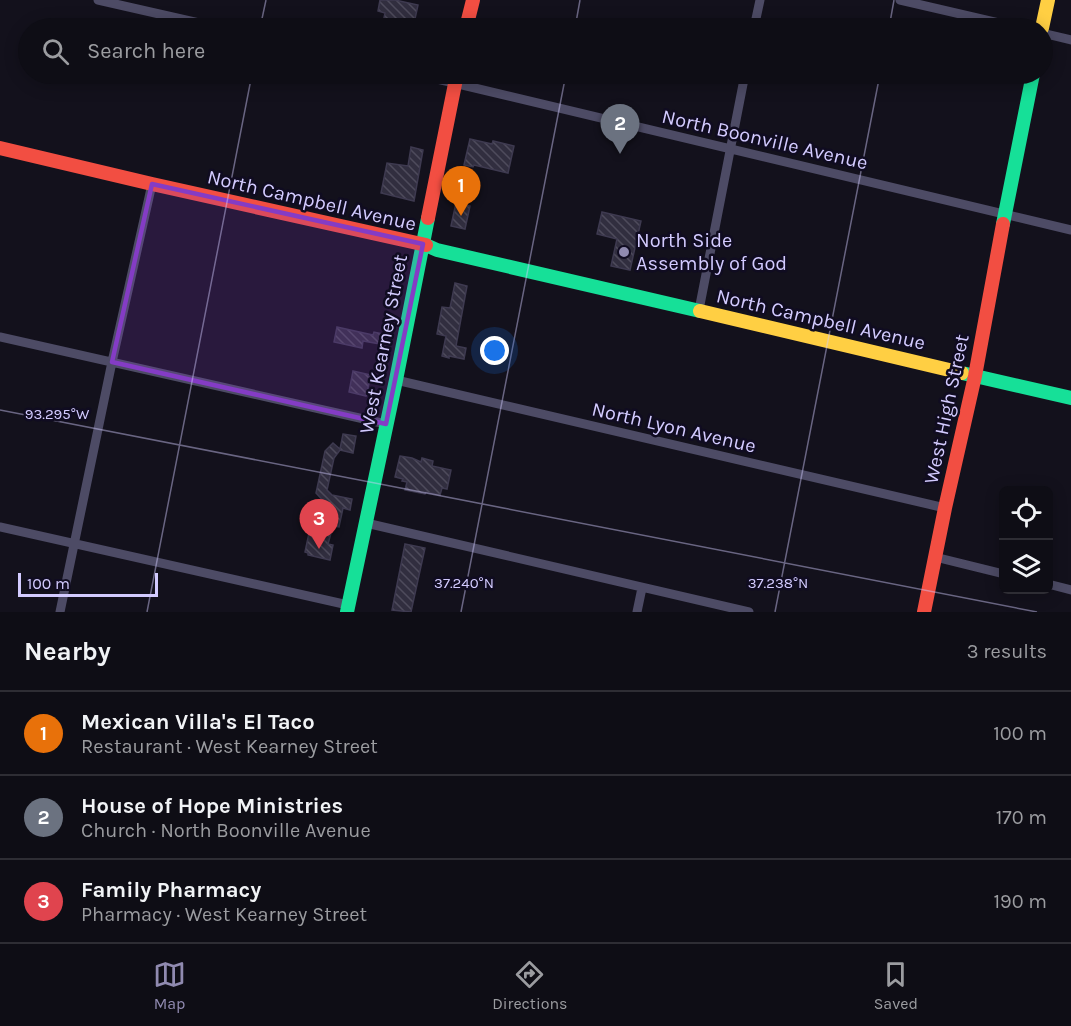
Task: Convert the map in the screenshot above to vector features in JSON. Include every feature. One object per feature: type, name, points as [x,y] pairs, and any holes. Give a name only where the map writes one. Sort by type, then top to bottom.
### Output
[{"type":"street","points":[[98,0],[177,18]]},
{"type":"street","points":[[468,18],[472,0]]},
{"type":"street","points":[[756,18],[760,0]]},
{"type":"street","points":[[900,0],[978,18]]},
{"type":"street","points":[[1044,18],[1048,0]]},
{"type":"street","points":[[1053,36],[1071,40]]},
{"type":"street","name":"West Kearney Street","points":[[347,609],[396,380],[455,84]]},
{"type":"street","name":"North Boonville Avenue","points":[[479,84],[730,150],[1071,230]]},
{"type":"street","points":[[699,310],[743,84]]},
{"type":"street","name":"West High Street","points":[[924,612],[975,376],[1004,214],[1031,84]]},
{"type":"street","name":"North Campbell Avenue","points":[[0,148],[423,244],[437,250],[1071,398]]},
{"type":"street","points":[[60,612],[152,184]]},
{"type":"street","points":[[0,337],[386,424]]},
{"type":"street","name":"North Lyon Avenue","points":[[396,380],[945,508]]},
{"type":"street","points":[[366,523],[749,612]]},
{"type":"street","points":[[0,527],[347,609]]},
{"type":"street","points":[[935,557],[999,573]]},
{"type":"street","points":[[1053,585],[1071,590]]},
{"type":"street","points":[[637,612],[642,588]]},
{"type":"highlighted area","points":[[152,184],[423,244],[386,424],[112,362]]},
{"type":"building","points":[[380,0],[395,0],[418,5],[415,18],[384,18],[385,13],[378,11]]},
{"type":"building","points":[[470,139],[514,146],[508,173],[464,165]]},
{"type":"building","points":[[411,147],[423,150],[414,201],[381,193],[387,163],[408,166]]},
{"type":"building","points":[[456,203],[470,206],[465,229],[451,226]]},
{"type":"building","name":"North Side Assembly of God","points":[[602,212],[641,221],[630,270],[611,266],[617,239],[597,234]]},
{"type":"building","points":[[455,283],[467,286],[456,346],[466,348],[464,359],[442,356],[446,336],[437,334],[442,307],[450,308]]},
{"type":"building","points":[[337,327],[373,335],[374,332],[388,335],[385,345],[363,341],[362,348],[334,342]]},
{"type":"building","points":[[353,371],[371,375],[366,396],[349,392]]},
{"type":"building","points":[[343,434],[356,436],[353,453],[340,450],[334,458],[327,490],[332,495],[352,499],[350,510],[343,508],[339,527],[333,526],[328,544],[333,545],[330,560],[308,555],[305,552],[313,514],[324,516],[327,505],[316,493],[325,451],[333,443],[340,449]]},
{"type":"building","points":[[400,456],[421,462],[422,458],[433,461],[432,466],[451,470],[447,489],[442,488],[440,495],[405,490],[407,482],[395,477]]},
{"type":"building","points":[[405,544],[425,548],[411,612],[392,610]]},
{"type":"traffic: fast","points":[[1003,224],[1031,84]]},
{"type":"traffic: fast","points":[[347,612],[428,218]]},
{"type":"traffic: fast","points":[[426,245],[437,250],[700,311]]},
{"type":"traffic: fast","points":[[962,373],[1071,398]]},
{"type":"traffic: slow","points":[[1044,18],[1048,0]]},
{"type":"traffic: slow","points":[[700,311],[962,373]]},
{"type":"traffic: jam","points":[[468,18],[473,0]]},
{"type":"traffic: jam","points":[[428,218],[455,84]]},
{"type":"traffic: jam","points":[[0,148],[426,245]]},
{"type":"traffic: jam","points":[[924,612],[975,376],[1003,224]]},
{"type":"place","name":"House of Hope Ministries","points":[[620,154]]},
{"type":"place","name":"Mexican Villa's El Taco","points":[[461,216]]},
{"type":"place","name":"North Side Assembly of God","points":[[624,252]]},
{"type":"place","name":"Family Pharmacy","points":[[319,549]]}]
